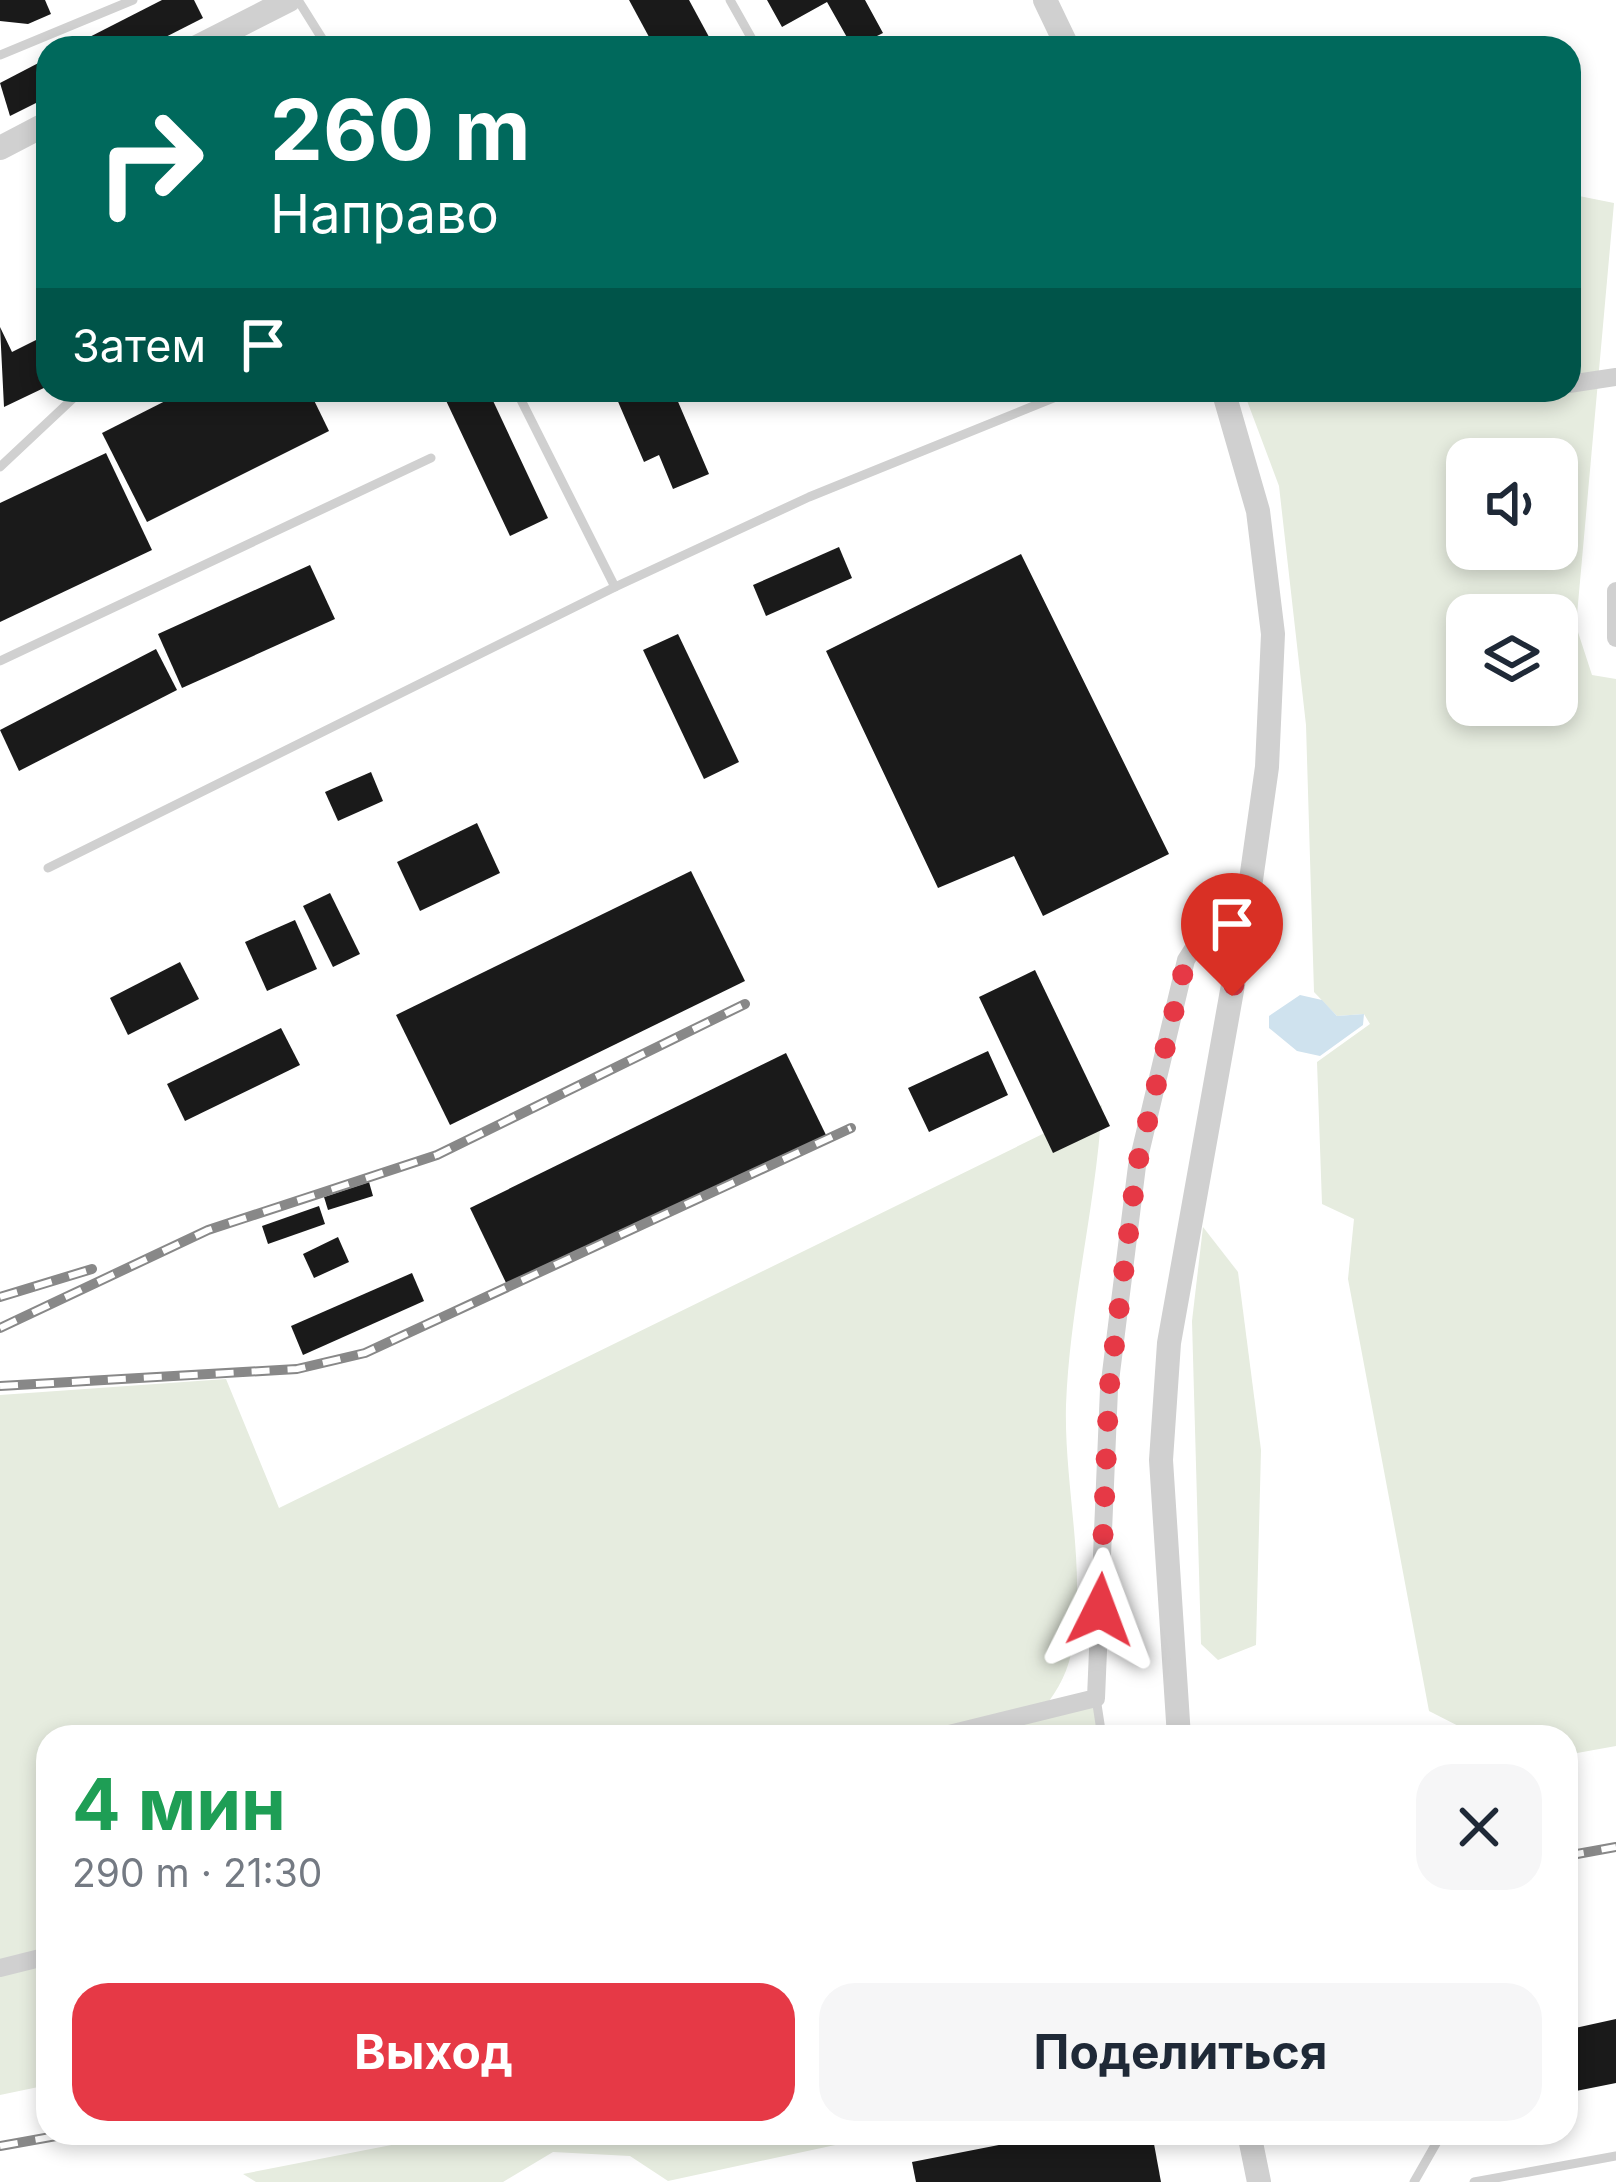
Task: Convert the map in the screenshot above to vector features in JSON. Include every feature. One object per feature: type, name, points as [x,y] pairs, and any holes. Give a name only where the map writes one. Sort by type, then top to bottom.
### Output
[{"type":"street","points":[[214,36],[257,9],[289,0]]},
{"type":"street","points":[[1045,0],[1063,36]]},
{"type":"street","points":[[0,148],[36,129]]},
{"type":"street","points":[[1581,381],[1616,377]]},
{"type":"street","points":[[1178,1725],[1161,1460],[1169,1343],[1248,901],[1267,767],[1273,634],[1258,511],[1226,402]]},
{"type":"street","points":[[1616,591],[1616,638]]},
{"type":"street","points":[[986,1725],[1096,1698],[1109,1389],[1137,1166],[1186,961],[1212,919],[1248,901]]},
{"type":"street","points":[[0,1968],[36,1959]]},
{"type":"street","points":[[1251,2145],[1259,2182]]},
{"type":"lane","points":[[46,36],[133,0]]},
{"type":"lane","points":[[298,0],[320,36]]},
{"type":"lane","points":[[730,0],[750,36]]},
{"type":"lane","points":[[0,55],[36,40]]},
{"type":"lane","points":[[1,464],[69,402]]},
{"type":"lane","points":[[522,402],[615,587]]},
{"type":"lane","points":[[48,868],[809,496],[1043,402]]},
{"type":"lane","points":[[0,661],[431,458]]},
{"type":"lane","points":[[1096,1698],[1100,1725]]},
{"type":"lane","points":[[1414,2182],[1435,2145]]},
{"type":"lane","points":[[1474,2182],[1616,2156]]},
{"type":"shaded area","points":[[1581,196],[1614,203],[1578,604],[1578,594],[1446,594],[1446,726],[1578,726],[1578,632],[1592,675],[1616,679],[1616,1746],[1578,1753],[1578,1725],[1456,1725],[1429,1711],[1348,1279],[1354,1219],[1322,1204],[1317,1062],[1370,1024],[1364,1014],[1337,1016],[1314,992],[1306,725],[1279,486],[1248,402],[1581,402]]},
{"type":"shaded area","points":[[1102,1105],[1066,1405],[1076,1615],[1066,1671],[1043,1709],[1096,1698],[1100,1725],[36,1725],[36,2088],[0,2095],[0,1395],[226,1379],[279,1508]]},
{"type":"shaded area","points":[[1203,1227],[1238,1272],[1261,1450],[1256,1645],[1218,1660],[1201,1644],[1192,1321]]},
{"type":"shaded area","points":[[392,2145],[835,2145],[668,2181],[630,2156],[553,2152],[503,2182],[256,2182],[243,2174]]},
{"type":"water","points":[[1300,995],[1322,1000],[1337,1016],[1364,1014],[1363,1025],[1320,1056],[1297,1051],[1269,1028],[1269,1016]]},
{"type":"building","points":[[0,0],[45,0],[51,14],[28,24],[0,21]]},
{"type":"building","points":[[162,0],[194,0],[203,18],[168,36],[92,36]]},
{"type":"building","points":[[629,0],[689,0],[708,36],[648,36]]},
{"type":"building","points":[[767,0],[865,0],[883,33],[846,36],[827,2],[782,27]]},
{"type":"building","points":[[36,64],[36,103],[10,116],[0,83]]},
{"type":"building","points":[[0,327],[12,352],[36,340],[36,392],[4,407]]},
{"type":"building","points":[[163,402],[315,402],[329,431],[147,522],[102,433]]},
{"type":"building","points":[[447,402],[494,402],[548,518],[510,536]]},
{"type":"building","points":[[618,402],[678,402],[709,474],[673,489],[659,455],[644,462]]},
{"type":"building","points":[[106,453],[152,550],[0,622],[0,503]]},
{"type":"building","points":[[839,547],[852,578],[766,616],[753,585]]},
{"type":"building","points":[[1021,554],[1169,854],[1043,916],[1014,856],[938,888],[826,651]]},
{"type":"building","points":[[310,565],[335,619],[182,688],[158,634]]},
{"type":"building","points":[[678,634],[739,762],[704,779],[643,650]]},
{"type":"building","points":[[156,649],[177,690],[19,771],[0,730]]},
{"type":"building","points":[[371,772],[383,801],[338,821],[325,792]]},
{"type":"building","points":[[477,823],[500,873],[420,911],[397,862]]},
{"type":"building","points":[[691,871],[745,981],[450,1125],[396,1015]]},
{"type":"building","points":[[330,893],[360,954],[333,967],[303,906]]},
{"type":"building","points":[[295,920],[317,969],[267,991],[245,942]]},
{"type":"building","points":[[180,962],[199,999],[128,1035],[110,998]]},
{"type":"building","points":[[1035,970],[1110,1126],[1053,1153],[979,997]]},
{"type":"building","points":[[281,1028],[300,1065],[185,1121],[167,1084]]},
{"type":"building","points":[[988,1051],[1008,1095],[929,1132],[908,1088]]},
{"type":"building","points":[[786,1053],[826,1135],[509,1289],[470,1208]]},
{"type":"building","points":[[369,1182],[373,1196],[328,1210],[324,1197]]},
{"type":"building","points":[[319,1206],[325,1224],[268,1244],[262,1226]]},
{"type":"building","points":[[338,1237],[349,1262],[314,1278],[303,1254]]},
{"type":"building","points":[[412,1273],[424,1301],[303,1355],[291,1326]]},
{"type":"building","points":[[1616,2019],[1616,2083],[1578,2091],[1578,2027]]},
{"type":"building","points":[[999,2145],[1154,2145],[1161,2182],[916,2182],[912,2162]]},
{"type":"railway","points":[[0,1328],[208,1230],[437,1155],[745,1004]]},
{"type":"railway","points":[[0,1386],[297,1369],[365,1353],[851,1128]]},
{"type":"railway","points":[[0,1297],[92,1269]]},
{"type":"railway","points":[[1578,1854],[1616,1847]]},
{"type":"railway","points":[[0,2146],[36,2140]]},
{"type":"route","points":[[1100,1610],[1109,1389],[1137,1166],[1186,961],[1198,934],[1212,919],[1248,901],[1232,996]]}]
